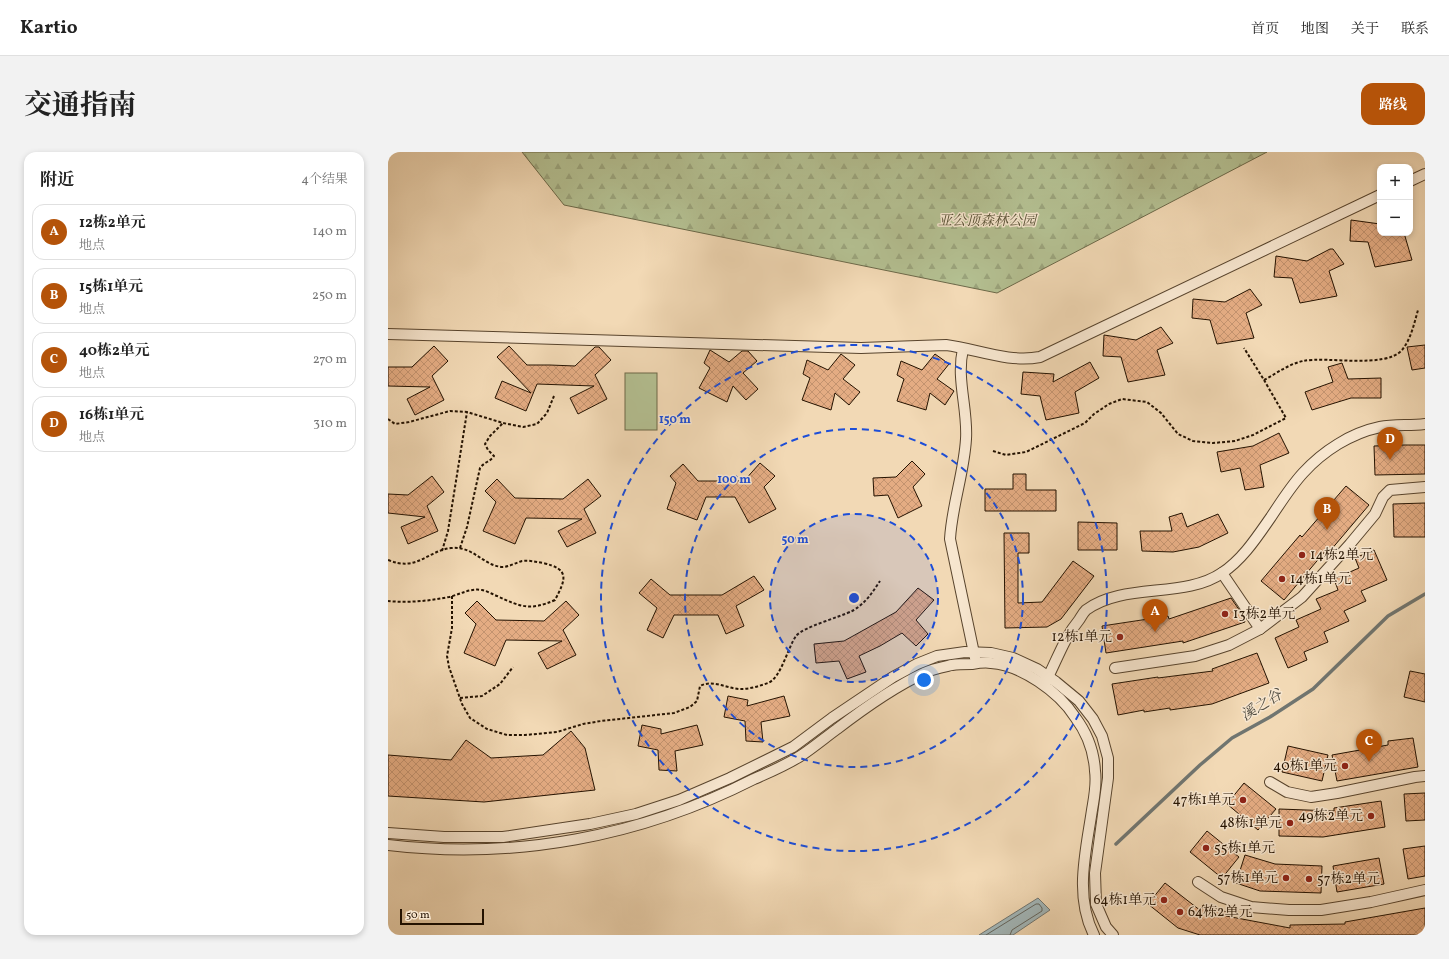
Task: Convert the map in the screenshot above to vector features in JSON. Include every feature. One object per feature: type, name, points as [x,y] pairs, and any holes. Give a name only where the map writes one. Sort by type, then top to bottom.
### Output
[{"type":"street","points":[[1413,180],[1425,174]]},
{"type":"street","points":[[388,334],[861,348],[946,345],[982,354],[1013,358],[1040,357],[1377,197]]},
{"type":"street","points":[[963,349],[960,368],[961,387],[966,416],[966,439],[964,460],[951,520],[950,539],[976,664]]},
{"type":"street","points":[[1046,680],[1073,627],[1086,611],[1106,600],[1144,592],[1192,586],[1211,580],[1233,565],[1251,546],[1303,472],[1332,447],[1362,432],[1381,427],[1425,424]]},
{"type":"street","points":[[1115,668],[1195,656],[1229,645],[1260,629],[1302,597],[1375,514],[1383,497],[1390,490],[1425,487]]},
{"type":"street","points":[[1222,573],[1260,629]]},
{"type":"street","points":[[388,833],[444,837],[503,837],[590,824],[636,814],[679,800],[730,778],[793,746],[893,677],[917,664],[937,656],[965,652],[991,652],[1013,658],[1037,669],[1064,701],[1085,732],[1091,749],[1096,772],[1095,792],[1083,865],[1082,897],[1087,923],[1094,935]]},
{"type":"street","points":[[388,845],[417,848],[503,848],[552,844],[631,828],[678,812],[732,790],[802,756],[859,713],[925,673],[955,664],[992,663],[1010,667],[1046,680],[1079,701],[1093,719],[1102,736],[1108,758],[1108,778],[1095,873],[1096,904],[1106,926],[1113,935]]},
{"type":"street","points":[[1270,782],[1287,792],[1311,797],[1425,776]]},
{"type":"street","points":[[1198,882],[1221,897],[1252,906],[1289,910],[1321,910],[1371,902],[1425,890]]},
{"type":"path","points":[[1264,380],[1288,366],[1303,361],[1375,361],[1390,356],[1401,351],[1411,334],[1418,310]]},
{"type":"path","points":[[993,451],[1006,455],[1026,452],[1085,423],[1094,414],[1109,404],[1122,399],[1147,402],[1161,412],[1178,434],[1193,441],[1213,443],[1235,441],[1253,435],[1286,418],[1244,348]]},
{"type":"path","points":[[388,418],[395,424],[409,422],[450,411],[467,412],[503,423],[523,427],[537,424],[547,413],[554,396]]},
{"type":"path","points":[[442,551],[448,531],[467,412]]},
{"type":"path","points":[[460,548],[467,527],[480,468],[494,456],[485,444],[490,436],[503,423]]},
{"type":"path","points":[[388,560],[396,564],[407,564],[422,561],[449,548],[460,548],[468,550],[485,561],[502,567],[532,561],[552,565],[559,568],[563,574],[562,586],[555,600],[544,605],[531,607],[515,605],[483,590],[470,590],[452,596],[415,602],[388,601]]},
{"type":"path","points":[[452,596],[452,628],[448,667],[462,704],[470,718],[487,729],[507,735],[525,735],[557,732],[601,720],[674,713],[690,707],[697,701],[700,686],[706,683],[741,689],[755,687],[770,682],[780,669],[796,635],[828,620],[852,612],[868,599],[880,581]]},
{"type":"path","points":[[460,698],[482,696],[500,684],[513,667]]},
{"type":"green space","name":"亚公顶森林公园","points":[[522,152],[1267,152],[997,293],[564,205]]},
{"type":"green space","points":[[625,373],[657,373],[657,430],[625,430]]},
{"type":"water","points":[[1038,898],[1050,910],[1013,935],[979,935]]},
{"type":"building","points":[[1351,220],[1377,224],[1377,236],[1405,236],[1412,260],[1375,267],[1368,242],[1350,241]]},
{"type":"building","points":[[1330,249],[1333,249],[1344,264],[1329,271],[1337,296],[1300,303],[1292,278],[1274,277],[1276,256],[1307,261]]},
{"type":"building","points":[[1250,289],[1262,305],[1246,313],[1254,338],[1217,344],[1210,320],[1192,318],[1193,299],[1225,302]]},
{"type":"building","points":[[1161,327],[1173,343],[1157,350],[1165,375],[1128,382],[1121,357],[1103,356],[1104,335],[1136,340]]},
{"type":"building","points":[[1425,345],[1425,368],[1412,370],[1407,347]]},
{"type":"building","points":[[434,346],[448,361],[432,376],[444,400],[415,415],[407,399],[430,387],[388,386],[388,367],[412,367]]},
{"type":"building","points":[[509,346],[527,365],[575,366],[595,347],[599,347],[611,360],[595,375],[607,399],[578,414],[570,398],[594,386],[537,384],[526,411],[495,398],[502,381],[531,393],[497,357]]},
{"type":"building","points":[[710,350],[729,362],[742,351],[748,351],[757,361],[743,373],[758,389],[746,400],[733,386],[727,402],[699,388],[710,368],[704,363]]},
{"type":"building","points":[[841,354],[855,365],[843,379],[860,392],[849,405],[835,393],[831,410],[802,400],[810,378],[803,374],[807,360],[828,370]]},
{"type":"building","points":[[935,354],[949,364],[937,379],[954,391],[945,405],[930,393],[926,410],[897,401],[904,379],[897,375],[901,361],[922,370]]},
{"type":"building","points":[[1090,362],[1099,378],[1075,392],[1079,413],[1046,420],[1040,396],[1021,394],[1023,372],[1054,374],[1053,382]]},
{"type":"building","points":[[1342,363],[1348,379],[1381,378],[1381,398],[1351,398],[1312,410],[1305,392],[1333,382],[1328,367]]},
{"type":"building","points":[[1279,433],[1289,453],[1260,465],[1264,487],[1245,490],[1240,468],[1221,472],[1217,452],[1253,446]]},
{"type":"building","points":[[1425,445],[1425,474],[1375,475],[1374,446]]},
{"type":"building","points":[[912,461],[925,474],[913,487],[922,506],[898,518],[888,495],[874,496],[873,478],[896,477]]},
{"type":"building","points":[[760,463],[775,476],[764,487],[776,509],[749,523],[735,497],[706,497],[697,520],[667,509],[676,483],[670,476],[683,464],[698,481],[744,481]]},
{"type":"building","points":[[1013,474],[1026,474],[1026,490],[1056,490],[1056,511],[985,511],[985,489],[1013,489]]},
{"type":"building","points":[[432,476],[444,492],[427,506],[438,531],[408,544],[401,527],[425,517],[388,513],[388,494],[408,495]]},
{"type":"building","points":[[497,479],[515,498],[563,499],[588,479],[601,496],[584,509],[596,533],[567,547],[558,531],[582,519],[526,518],[515,544],[483,531],[496,502],[485,491]]},
{"type":"building","points":[[1346,486],[1369,505],[1330,551],[1327,549],[1284,600],[1261,581],[1300,535],[1302,537]]},
{"type":"building","points":[[1425,503],[1425,537],[1394,537],[1393,504]]},
{"type":"building","points":[[1182,513],[1187,527],[1218,514],[1228,533],[1199,547],[1173,552],[1142,551],[1140,531],[1172,531],[1169,517]]},
{"type":"building","points":[[1078,522],[1117,523],[1117,550],[1078,550]]},
{"type":"building","points":[[1004,533],[1029,533],[1029,553],[1018,553],[1018,603],[1042,602],[1073,561],[1094,576],[1061,619],[1047,627],[1005,628]]},
{"type":"building","points":[[1374,550],[1387,580],[1361,591],[1366,601],[1344,611],[1349,621],[1324,632],[1328,642],[1304,652],[1307,660],[1288,668],[1275,638],[1299,627],[1296,620],[1321,609],[1316,599],[1338,590],[1334,579],[1359,568],[1355,558]]},
{"type":"building","points":[[754,576],[764,590],[736,606],[744,626],[726,634],[718,615],[674,615],[663,638],[647,630],[657,608],[639,593],[651,579],[670,595],[722,595]]},
{"type":"building","points":[[918,588],[934,600],[916,620],[928,634],[916,646],[902,633],[859,656],[866,672],[847,679],[839,661],[816,663],[814,644],[844,641],[896,612]]},
{"type":"building","points":[[1231,598],[1242,614],[1245,622],[1183,643],[1183,641],[1106,653],[1102,626],[1168,616],[1169,619]]},
{"type":"building","points":[[477,601],[496,620],[544,621],[566,601],[579,615],[563,630],[576,655],[547,669],[538,653],[562,641],[506,640],[495,666],[464,653],[476,624],[465,613]]},
{"type":"building","points":[[1257,653],[1269,683],[1212,704],[1170,710],[1170,708],[1144,712],[1144,710],[1118,715],[1112,684],[1213,671],[1212,669]]},
{"type":"building","points":[[1410,671],[1425,674],[1425,702],[1404,697]]},
{"type":"building","points":[[728,696],[748,700],[747,706],[784,696],[790,716],[761,722],[763,742],[746,741],[745,721],[724,717]]},
{"type":"building","points":[[642,725],[661,729],[661,734],[697,725],[703,745],[675,751],[677,771],[659,770],[658,750],[638,746]]},
{"type":"building","points":[[571,731],[585,748],[595,790],[484,802],[388,796],[388,755],[451,760],[466,740],[491,758],[543,755]]},
{"type":"building","points":[[1413,738],[1418,767],[1337,781],[1332,755],[1388,745],[1388,741]]},
{"type":"building","points":[[1288,746],[1328,755],[1322,781],[1282,772]]},
{"type":"building","points":[[1244,783],[1276,809],[1258,830],[1227,804]]},
{"type":"building","points":[[1425,793],[1425,820],[1406,821],[1404,794]]},
{"type":"building","points":[[1381,801],[1385,827],[1323,837],[1279,836],[1279,809],[1334,811],[1334,808]]},
{"type":"building","points":[[1207,831],[1239,857],[1222,878],[1190,852]]},
{"type":"building","points":[[1425,846],[1425,876],[1408,879],[1403,849]]},
{"type":"building","points":[[1245,855],[1275,864],[1322,866],[1321,893],[1260,891],[1236,883]]},
{"type":"building","points":[[1379,858],[1384,884],[1337,892],[1333,866]]},
{"type":"building","points":[[1165,883],[1201,911],[1203,905],[1227,912],[1226,916],[1290,928],[1290,925],[1345,924],[1345,922],[1425,908],[1425,935],[1200,935],[1178,928],[1148,904]]},
{"type":"waterway","name":"溪之谷","points":[[1116,844],[1200,765],[1232,738],[1270,717],[1313,689],[1388,616],[1425,594]]},
{"type":"place","name":"16栋1单元","points":[[1390,460]]},
{"type":"place","name":"15栋1单元","points":[[1327,530]]},
{"type":"place","name":"14栋2单元","points":[[1302,555]]},
{"type":"place","name":"14栋1单元","points":[[1282,579]]},
{"type":"place","name":"13栋2单元","points":[[1225,614]]},
{"type":"place","name":"12栋2单元","points":[[1155,632]]},
{"type":"place","name":"12栋1单元","points":[[1120,637]]},
{"type":"place","name":"40栋2单元","points":[[1369,762]]},
{"type":"place","name":"40栋1单元","points":[[1345,766]]},
{"type":"place","name":"47栋1单元","points":[[1243,800]]},
{"type":"place","name":"49栋2单元","points":[[1371,816]]},
{"type":"place","name":"48栋1单元","points":[[1290,823]]},
{"type":"place","name":"55栋1单元","points":[[1206,848]]},
{"type":"place","name":"57栋1单元","points":[[1286,878]]},
{"type":"place","name":"57栋2单元","points":[[1309,879]]},
{"type":"place","name":"64栋1单元","points":[[1164,900]]},
{"type":"place","name":"64栋2单元","points":[[1180,912]]}]
